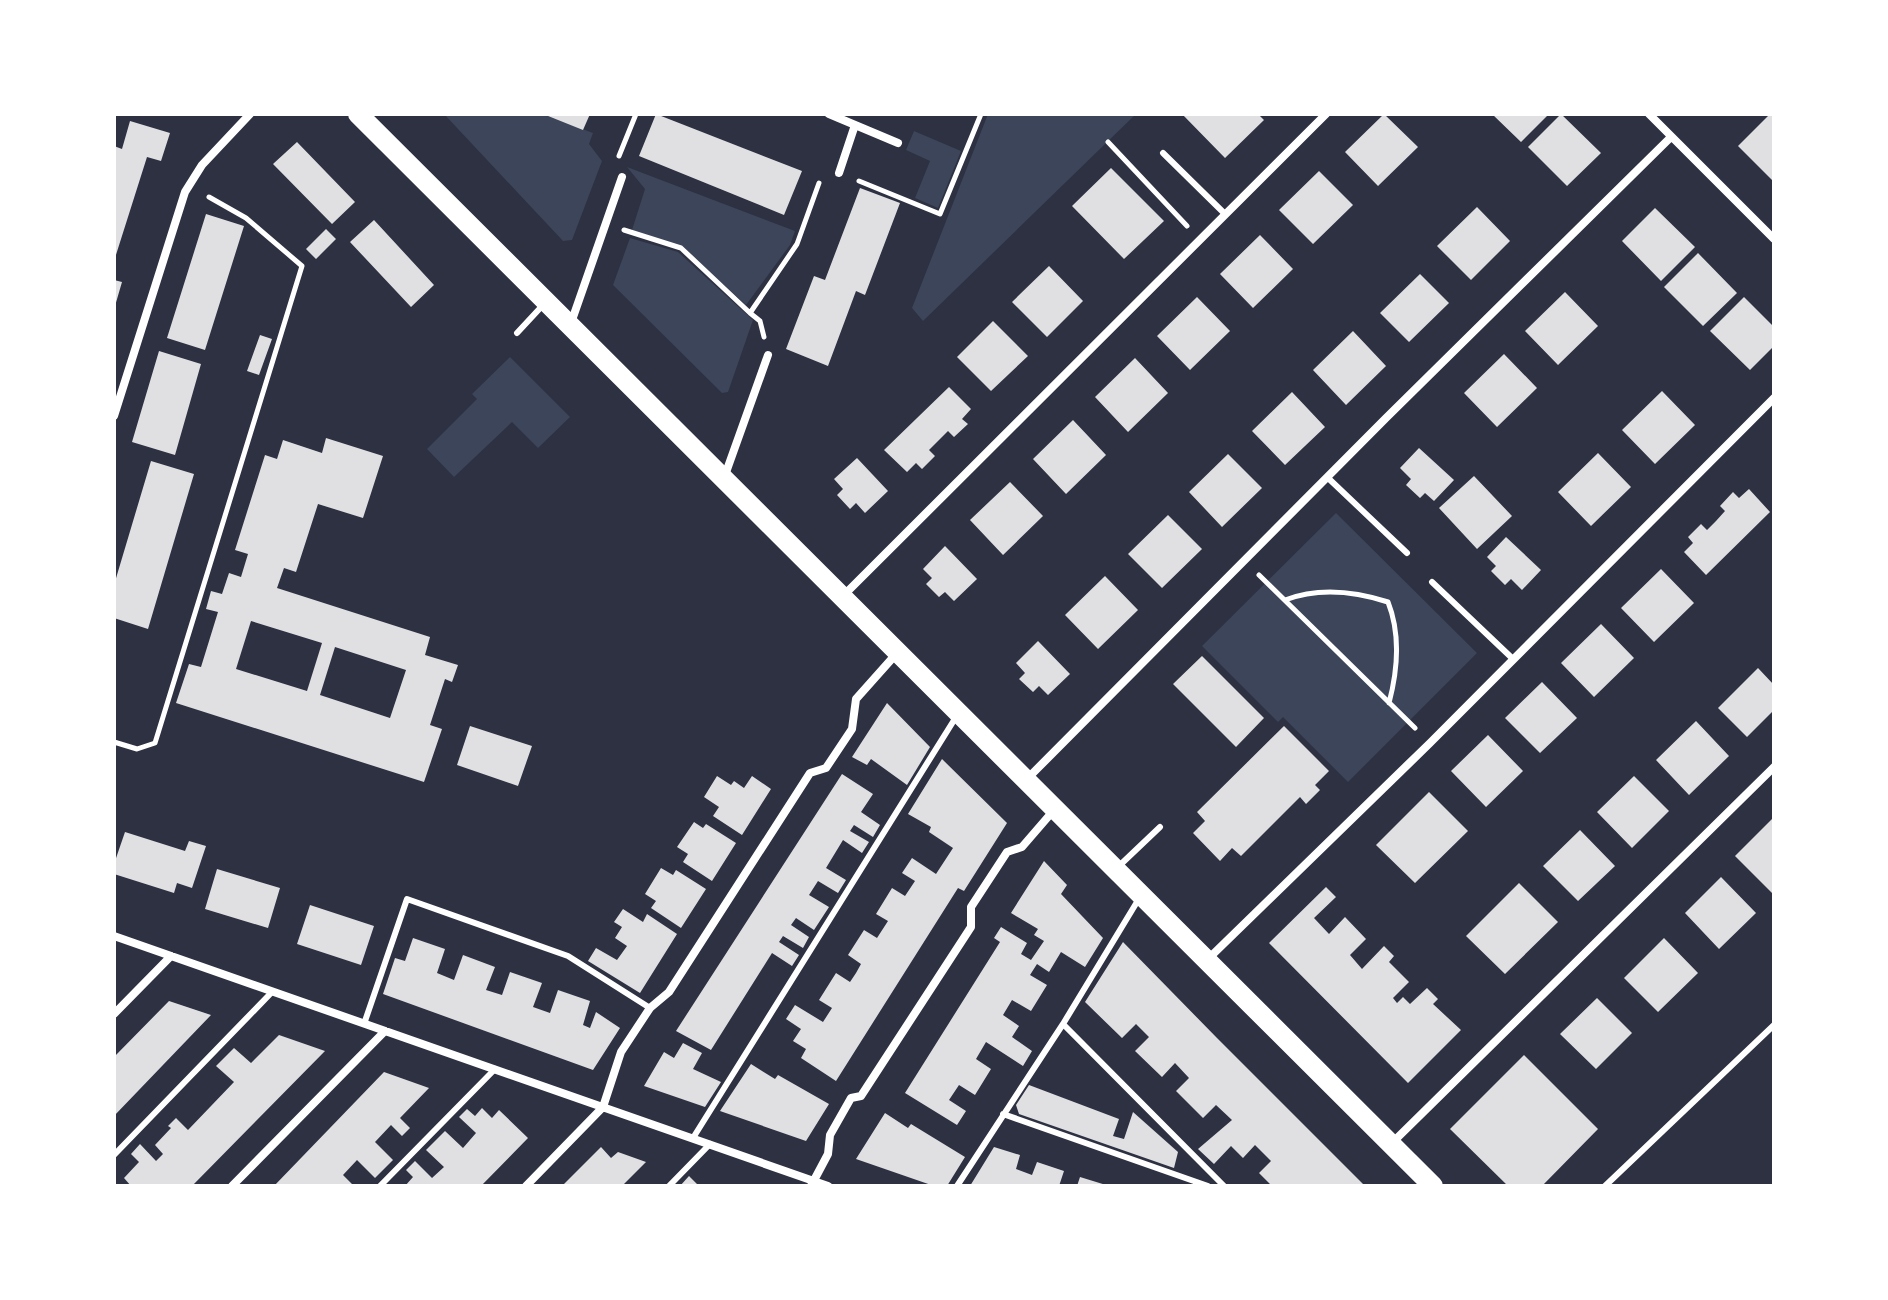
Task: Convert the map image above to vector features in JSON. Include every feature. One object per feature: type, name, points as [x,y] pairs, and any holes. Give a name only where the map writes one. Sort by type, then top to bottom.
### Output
[{"type":"main road","points":[[358,114],[1433,1186]]},
{"type":"street","points":[[114,416],[185,192],[202,165],[250,114]]},
{"type":"street","points":[[829,114],[898,143]]},
{"type":"street","points":[[843,596],[1326,114]]},
{"type":"street","points":[[1649,114],[1774,239]]},
{"type":"street","points":[[839,173],[855,125]]},
{"type":"street","points":[[1026,780],[1671,137]]},
{"type":"street","points":[[570,326],[622,177]]},
{"type":"street","points":[[724,479],[768,355]]},
{"type":"street","points":[[1205,961],[1430,743],[1774,398]]},
{"type":"street","points":[[526,1186],[603,1107],[621,1052],[650,1008],[669,992],[810,773],[826,768],[852,729],[856,699],[898,653]]},
{"type":"street","points":[[1391,1143],[1774,767]]},
{"type":"street","points":[[813,1184],[828,1154],[830,1135],[851,1098],[861,1096],[971,927],[971,907],[1007,852],[1022,847],[1054,809]]},
{"type":"street","points":[[114,936],[710,1144],[813,1184],[828,1186]]},
{"type":"street","points":[[114,1014],[171,956]]},
{"type":"street","points":[[232,1186],[385,1031]]},
{"type":"lane","points":[[1163,153],[1224,213]]},
{"type":"lane","points":[[517,333],[546,302]]},
{"type":"lane","points":[[1327,477],[1407,553]]},
{"type":"lane","points":[[1432,582],[1513,659]]},
{"type":"lane","points":[[693,1138],[958,713]]},
{"type":"lane","points":[[1114,870],[1160,827]]},
{"type":"lane","points":[[957,1186],[1063,1024],[1141,896]]},
{"type":"lane","points":[[364,1024],[407,899],[568,956],[650,1008]]},
{"type":"lane","points":[[114,1155],[272,992]]},
{"type":"lane","points":[[1063,1024],[1224,1186]]},
{"type":"lane","points":[[1605,1186],[1774,1025]]},
{"type":"lane","points":[[380,1186],[495,1069]]},
{"type":"lane","points":[[1003,1114],[1208,1186]]},
{"type":"lane","points":[[669,1186],[710,1144]]},
{"type":"path","points":[[622,177],[614,170],[636,114]]},
{"type":"path","points":[[750,313],[797,244],[825,167],[940,214],[981,114]]},
{"type":"path","points":[[1108,142],[1199,238]]},
{"type":"path","points":[[114,742],[137,749],[155,743],[302,266],[246,218],[190,186]]},
{"type":"path","points":[[605,224],[681,248],[760,321],[768,355]]},
{"type":"path","points":[[1245,560],[1430,743]]},
{"type":"path","points":[[1285,600],[1298,595],[1326,592],[1359,594],[1388,602],[1393,615],[1397,649],[1389,703]]},
{"type":"shaded area","points":[[444,114],[542,114],[593,133],[589,144],[602,161],[572,240],[563,241]]},
{"type":"shaded area","points":[[988,114],[1136,114],[923,321],[912,308]]},
{"type":"shaded area","points":[[914,131],[961,151],[938,208],[915,198],[930,161],[906,150]]},
{"type":"shaded area","points":[[627,167],[795,231],[790,245],[746,305],[680,245],[632,230],[645,189]]},
{"type":"shaded area","points":[[630,238],[678,252],[753,320],[728,392],[722,393],[613,285]]},
{"type":"shaded area","points":[[510,357],[570,417],[538,448],[512,422],[454,477],[427,449],[477,399],[472,394]]},
{"type":"shaded area","points":[[1336,513],[1477,653],[1348,782],[1283,717],[1278,722],[1202,646]]},
{"type":"building","points":[[543,114],[590,114],[583,130]]},
{"type":"building","points":[[656,114],[802,171],[784,215],[639,156]]},
{"type":"building","points":[[1182,114],[1258,114],[1264,120],[1225,158]]},
{"type":"building","points":[[1384,114],[1418,147],[1378,186],[1345,152]]},
{"type":"building","points":[[1492,114],[1549,114],[1521,142]]},
{"type":"building","points":[[1561,114],[1601,153],[1567,186],[1528,147]]},
{"type":"building","points":[[1770,114],[1774,114],[1774,182],[1738,146]]},
{"type":"building","points":[[130,121],[170,133],[161,161],[147,157],[115,258],[114,146],[122,149]]},
{"type":"building","points":[[297,142],[355,202],[332,224],[273,164]]},
{"type":"building","points":[[1111,168],[1164,221],[1124,259],[1072,206]]},
{"type":"building","points":[[1319,171],[1353,205],[1313,244],[1279,210]]},
{"type":"building","points":[[860,188],[900,203],[865,295],[856,291],[828,366],[786,349],[814,276],[825,280]]},
{"type":"building","points":[[1477,207],[1510,241],[1471,280],[1437,246]]},
{"type":"building","points":[[1655,208],[1695,247],[1661,281],[1622,241]]},
{"type":"building","points":[[206,214],[244,226],[205,350],[167,338]]},
{"type":"building","points":[[374,220],[434,285],[411,307],[350,242]]},
{"type":"building","points":[[326,229],[336,239],[316,259],[306,249]]},
{"type":"building","points":[[1260,235],[1293,269],[1253,308],[1220,274]]},
{"type":"building","points":[[1698,253],[1737,293],[1703,326],[1664,287]]},
{"type":"building","points":[[1049,266],[1083,301],[1047,337],[1012,302]]},
{"type":"building","points":[[1420,274],[1449,303],[1409,342],[1380,313]]},
{"type":"building","points":[[114,280],[122,282],[115,306],[114,306]]},
{"type":"building","points":[[1565,292],[1598,326],[1558,365],[1525,331]]},
{"type":"building","points":[[1197,297],[1230,331],[1190,370],[1157,336]]},
{"type":"building","points":[[1744,297],[1774,327],[1774,346],[1750,370],[1710,331]]},
{"type":"building","points":[[993,321],[1028,356],[991,391],[957,357]]},
{"type":"building","points":[[1353,331],[1386,366],[1346,405],[1313,370]]},
{"type":"building","points":[[260,335],[272,339],[259,375],[247,371]]},
{"type":"building","points":[[159,351],[201,364],[175,455],[132,442]]},
{"type":"building","points":[[1504,354],[1537,388],[1497,427],[1464,393]]},
{"type":"building","points":[[1135,358],[1168,393],[1128,432],[1095,397]]},
{"type":"building","points":[[949,387],[971,409],[962,419],[968,424],[954,437],[948,431],[929,450],[935,456],[922,469],[916,463],[907,472],[884,450]]},
{"type":"building","points":[[1662,391],[1695,425],[1655,464],[1622,430]]},
{"type":"building","points":[[1292,392],[1325,427],[1285,465],[1252,431]]},
{"type":"building","points":[[1073,420],[1106,455],[1066,494],[1033,459]]},
{"type":"building","points":[[326,438],[383,456],[363,518],[318,504],[296,572],[284,568],[277,588],[430,637],[425,655],[458,665],[452,682],[445,679],[430,725],[442,729],[424,782],[176,703],[189,664],[201,667],[218,612],[206,609],[211,591],[222,594],[229,573],[241,577],[248,554],[235,550],[265,455],[277,459],[283,440],[322,453]],"holes":[[[251,621],[322,643],[307,691],[236,669]],[[335,647],[406,670],[390,718],[320,695]]]},
{"type":"building","points":[[1419,448],[1454,480],[1434,501],[1425,493],[1420,498],[1406,485],[1411,479],[1400,468]]},
{"type":"building","points":[[1598,453],[1631,487],[1591,526],[1558,492]]},
{"type":"building","points":[[1228,454],[1262,488],[1222,527],[1189,492]]},
{"type":"building","points":[[857,458],[888,491],[865,513],[856,503],[850,509],[837,495],[843,489],[834,479]]},
{"type":"building","points":[[151,461],[194,474],[148,629],[114,618],[114,585]]},
{"type":"building","points":[[1474,476],[1512,516],[1477,549],[1439,508]]},
{"type":"building","points":[[1010,482],[1043,516],[1003,555],[970,520]]},
{"type":"building","points":[[1749,489],[1770,512],[1706,575],[1684,552],[1693,543],[1688,537],[1701,524],[1707,530],[1716,521],[1725,511],[1720,506],[1733,492],[1739,498]]},
{"type":"building","points":[[1168,515],[1202,549],[1162,588],[1128,554]]},
{"type":"building","points":[[1506,537],[1541,570],[1522,590],[1511,579],[1505,585],[1491,571],[1496,566],[1487,557]]},
{"type":"building","points":[[945,546],[977,579],[954,601],[945,592],[939,597],[926,584],[932,578],[923,569]]},
{"type":"building","points":[[1661,569],[1694,603],[1654,642],[1621,608]]},
{"type":"building","points":[[1105,576],[1138,610],[1098,649],[1065,615]]},
{"type":"building","points":[[1601,624],[1634,658],[1594,697],[1561,663]]},
{"type":"building","points":[[1038,641],[1070,674],[1048,695],[1039,686],[1033,692],[1019,679],[1025,673],[1016,663]]},
{"type":"building","points":[[1202,656],[1264,718],[1236,747],[1173,684]]},
{"type":"building","points":[[1758,668],[1774,685],[1774,710],[1747,737],[1718,708]]},
{"type":"building","points":[[1542,682],[1577,718],[1540,753],[1505,718]]},
{"type":"building","points":[[887,703],[930,747],[907,785],[871,759],[867,765],[852,757]]},
{"type":"building","points":[[1696,721],[1729,756],[1689,795],[1656,760]]},
{"type":"building","points":[[470,726],[532,746],[518,786],[457,765]]},
{"type":"building","points":[[1284,726],[1329,771],[1315,785],[1320,790],[1306,804],[1300,797],[1241,856],[1232,848],[1220,861],[1193,833],[1205,821],[1197,812]]},
{"type":"building","points":[[1488,735],[1523,771],[1486,807],[1451,771]]},
{"type":"building","points":[[942,759],[1007,823],[964,891],[958,888],[836,1081],[801,1058],[806,1049],[793,1041],[801,1029],[786,1019],[795,1005],[823,1022],[832,1008],[819,1000],[836,973],[850,982],[856,973],[861,964],[848,955],[864,930],[877,938],[888,921],[876,914],[892,888],[905,896],[915,881],[902,873],[912,858],[936,874],[953,848],[929,832],[931,827],[908,814]]},
{"type":"building","points":[[842,774],[873,794],[861,812],[880,825],[873,837],[854,825],[850,831],[869,842],[862,853],[843,840],[826,868],[846,880],[838,893],[818,881],[809,895],[829,907],[814,930],[796,918],[791,925],[809,937],[803,948],[783,936],[779,942],[799,955],[792,966],[772,953],[711,1050],[676,1031]]},
{"type":"building","points":[[717,776],[731,785],[734,781],[744,788],[752,776],[771,789],[742,835],[713,816],[719,807],[704,797]]},
{"type":"building","points":[[1634,776],[1669,811],[1632,848],[1597,812]]},
{"type":"building","points":[[1429,792],[1468,831],[1415,883],[1376,845]]},
{"type":"building","points":[[1774,817],[1774,895],[1735,856]]},
{"type":"building","points":[[694,822],[703,828],[706,824],[736,843],[712,881],[683,862],[688,854],[677,847]]},
{"type":"building","points":[[1580,830],[1615,866],[1578,901],[1543,866]]},
{"type":"building","points":[[125,832],[185,851],[189,841],[206,846],[192,888],[177,883],[174,893],[114,874],[114,864]]},
{"type":"building","points":[[1044,861],[1067,885],[1061,894],[1103,938],[1085,967],[1061,952],[1049,972],[1037,964],[1030,975],[1047,985],[1031,1011],[1012,1000],[1003,1015],[1019,1026],[1012,1037],[1032,1051],[1023,1066],[986,1042],[976,1059],[991,1069],[975,1095],[959,1085],[949,1100],[966,1111],[957,1125],[905,1093],[1000,942],[994,938],[1001,927],[1027,943],[1021,954],[1031,960],[1044,941],[1034,935],[1038,929],[1011,913]]},
{"type":"building","points":[[661,868],[673,875],[676,870],[706,889],[681,928],[651,908],[656,901],[645,894]]},
{"type":"building","points":[[217,869],[280,888],[268,928],[205,909]]},
{"type":"building","points":[[1721,877],[1756,913],[1719,949],[1685,913]]},
{"type":"building","points":[[1519,883],[1558,922],[1505,974],[1466,936]]},
{"type":"building","points":[[1326,887],[1336,897],[1314,918],[1329,934],[1345,917],[1366,939],[1350,955],[1362,969],[1384,946],[1394,956],[1389,962],[1409,982],[1393,998],[1397,1003],[1403,997],[1410,1004],[1427,988],[1438,999],[1433,1004],[1461,1030],[1408,1083],[1269,943]]},
{"type":"building","points":[[310,905],[374,926],[361,965],[297,944]]},
{"type":"building","points":[[623,909],[643,922],[647,914],[677,934],[640,993],[588,961],[596,948],[617,960],[627,946],[615,938],[622,927],[614,922]]},
{"type":"building","points":[[413,938],[445,949],[437,973],[454,980],[463,955],[495,967],[486,990],[502,995],[510,972],[542,983],[533,1007],[550,1013],[558,990],[590,1001],[583,1025],[590,1028],[596,1012],[620,1028],[593,1070],[383,994],[395,958],[405,961]]},
{"type":"building","points":[[1664,938],[1698,973],[1658,1012],[1624,978]]},
{"type":"building","points":[[1123,942],[1365,1186],[1272,1186],[1259,1173],[1271,1161],[1255,1145],[1243,1158],[1231,1146],[1214,1164],[1198,1149],[1232,1120],[1216,1105],[1203,1118],[1176,1091],[1189,1078],[1175,1063],[1162,1077],[1135,1051],[1149,1037],[1136,1024],[1122,1038],[1085,1002]]},
{"type":"building","points":[[1597,998],[1632,1033],[1596,1069],[1560,1034]]},
{"type":"building","points":[[169,1001],[211,1015],[114,1116],[114,1057]]},
{"type":"building","points":[[279,1035],[325,1051],[192,1186],[131,1186],[124,1178],[139,1162],[131,1154],[140,1144],[156,1161],[163,1154],[155,1145],[171,1128],[168,1126],[176,1118],[188,1130],[234,1082],[216,1066],[234,1048],[251,1063]]},
{"type":"building","points":[[683,1043],[702,1053],[693,1069],[721,1082],[705,1107],[644,1086],[664,1052],[674,1058]]},
{"type":"building","points":[[1524,1055],[1598,1129],[1542,1186],[1508,1186],[1450,1129]]},
{"type":"building","points":[[751,1064],[775,1079],[778,1075],[829,1104],[806,1141],[720,1111]]},
{"type":"building","points":[[384,1072],[429,1088],[400,1118],[410,1128],[402,1136],[391,1125],[375,1142],[393,1160],[375,1178],[357,1160],[343,1175],[354,1186],[274,1186]]},
{"type":"building","points":[[1029,1085],[1119,1119],[1113,1136],[1124,1139],[1133,1112],[1178,1152],[1174,1168],[1019,1114],[1016,1105]]},
{"type":"building","points":[[482,1108],[492,1118],[499,1110],[528,1138],[481,1186],[405,1186],[413,1177],[406,1170],[415,1161],[432,1178],[444,1167],[426,1150],[445,1131],[463,1148],[476,1133],[459,1117],[467,1109],[475,1116]]},
{"type":"building","points":[[885,1113],[908,1128],[911,1124],[965,1157],[947,1186],[934,1186],[856,1159]]},
{"type":"building","points":[[601,1147],[611,1158],[618,1152],[646,1162],[622,1186],[562,1186]]},
{"type":"building","points":[[994,1147],[1020,1155],[1016,1169],[1032,1175],[1037,1162],[1064,1171],[1059,1186],[970,1186]]},
{"type":"building","points":[[689,1176],[699,1186],[680,1186]]},
{"type":"building","points":[[1080,1177],[1106,1185],[1106,1186],[1077,1186]]}]
